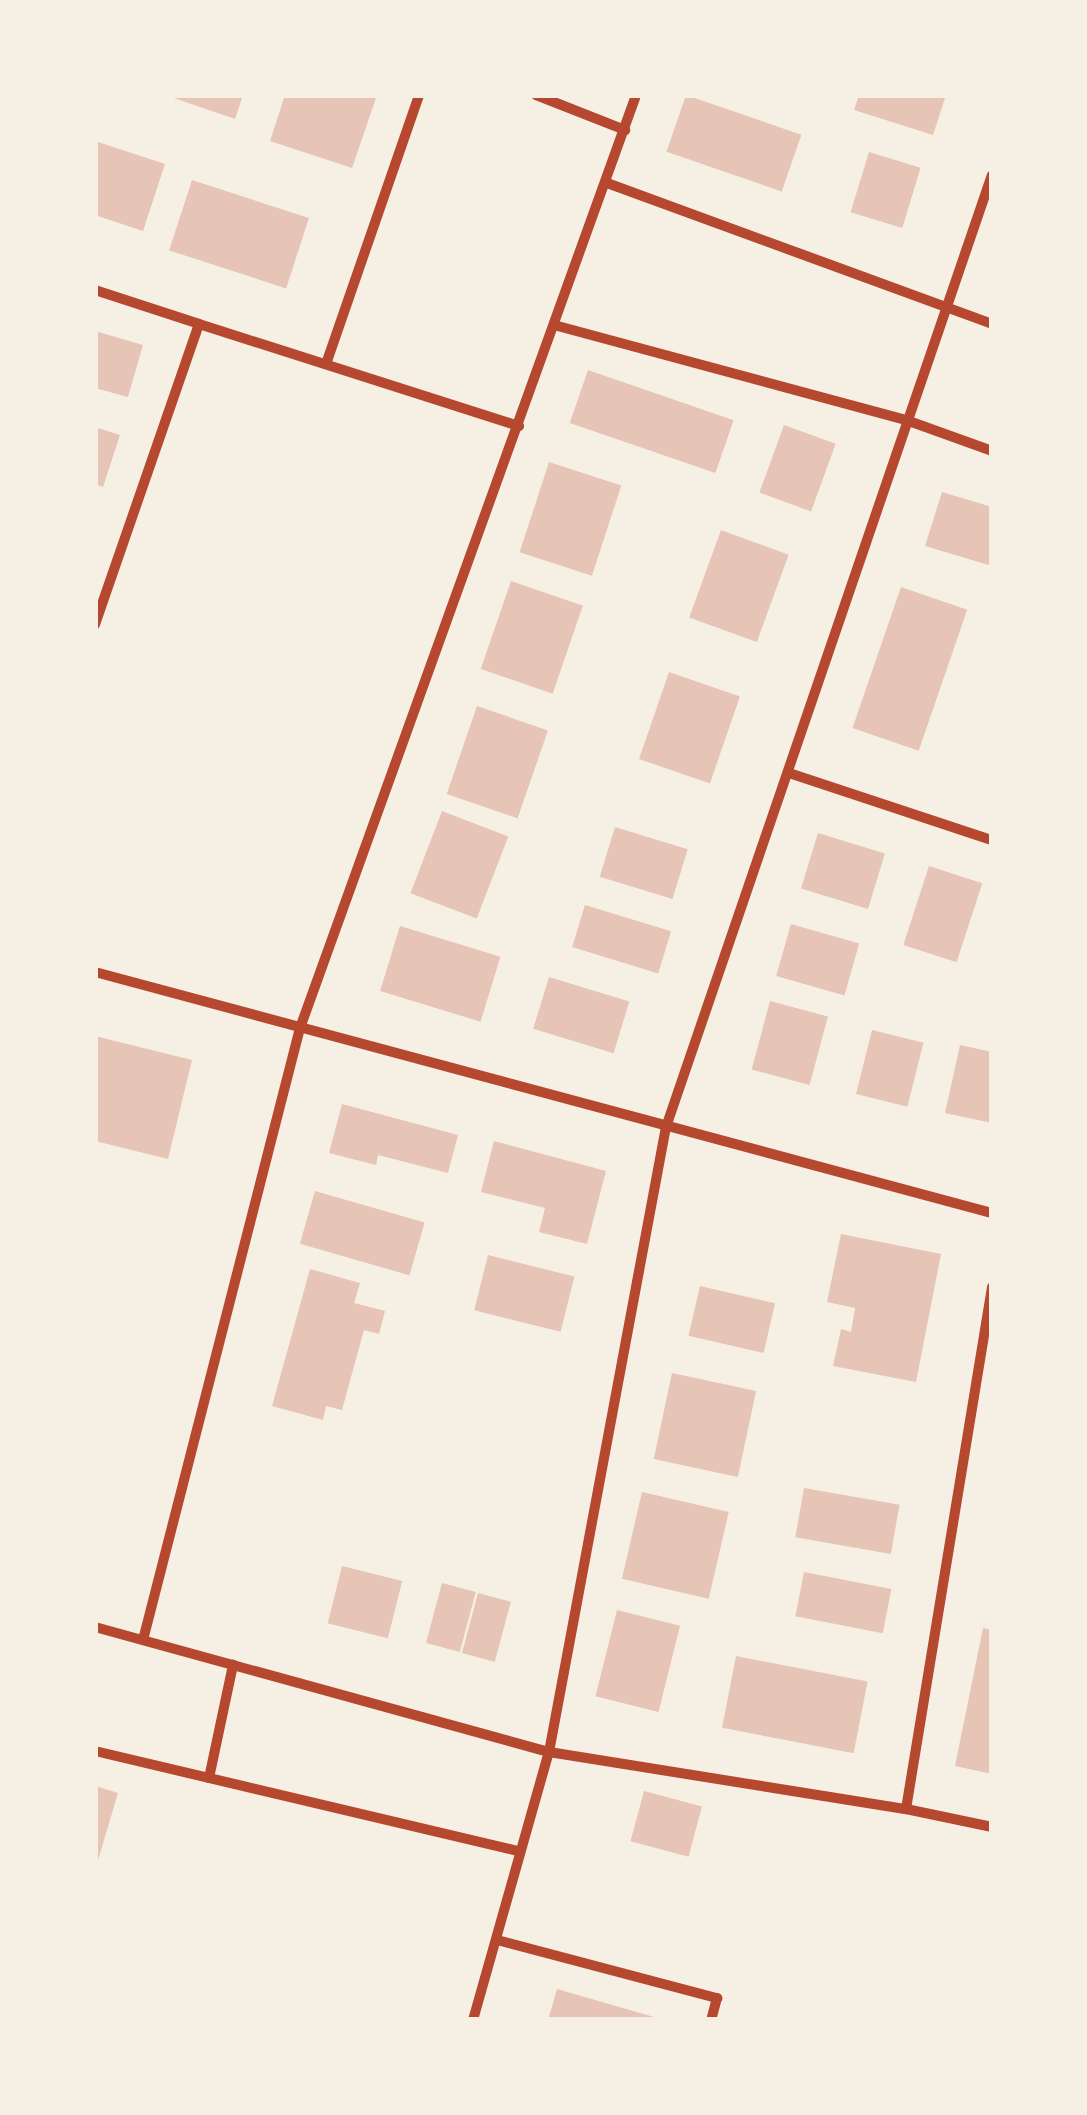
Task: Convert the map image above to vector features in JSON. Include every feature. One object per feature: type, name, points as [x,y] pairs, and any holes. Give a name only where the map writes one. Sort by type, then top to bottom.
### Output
[{"type":"street","points":[[326,364],[419,95]]},
{"type":"street","points":[[536,95],[625,130]]},
{"type":"street","points":[[142,1640],[300,1028],[636,95]]},
{"type":"street","points":[[473,2020],[497,1940],[517,1851],[550,1752],[666,1128],[992,175]]},
{"type":"street","points":[[606,183],[992,324]]},
{"type":"street","points":[[95,290],[518,426]]},
{"type":"street","points":[[95,624],[199,324]]},
{"type":"street","points":[[554,326],[906,420],[992,451]]},
{"type":"street","points":[[789,772],[992,840]]},
{"type":"street","points":[[95,972],[992,1213]]},
{"type":"street","points":[[906,1809],[992,1287]]},
{"type":"street","points":[[95,1627],[550,1752],[906,1809],[992,1828]]},
{"type":"street","points":[[209,1778],[233,1664]]},
{"type":"street","points":[[95,1751],[517,1851]]},
{"type":"street","points":[[497,1940],[717,1998],[711,2020]]},
{"type":"building","points":[[165,95],[243,95],[235,119]]},
{"type":"building","points":[[285,95],[377,95],[352,168],[270,141]]},
{"type":"building","points":[[686,95],[801,135],[782,191],[666,152]]},
{"type":"building","points":[[859,95],[946,95],[933,135],[854,110]]},
{"type":"building","points":[[95,141],[165,164],[143,231],[95,215]]},
{"type":"building","points":[[869,152],[921,168],[902,228],[851,212]]},
{"type":"building","points":[[192,180],[309,218],[286,288],[169,250]]},
{"type":"building","points":[[95,331],[143,345],[128,397],[95,388]]},
{"type":"building","points":[[588,370],[734,420],[715,473],[570,423]]},
{"type":"building","points":[[784,425],[836,444],[811,511],[759,493]]},
{"type":"building","points":[[95,427],[120,435],[103,487],[95,484]]},
{"type":"building","points":[[549,462],[621,485],[592,576],[520,552]]},
{"type":"building","points":[[942,492],[992,507],[992,566],[925,546]]},
{"type":"building","points":[[721,530],[789,555],[757,642],[689,617]]},
{"type":"building","points":[[511,581],[583,606],[553,694],[481,669]]},
{"type":"building","points":[[901,587],[967,610],[919,751],[852,728]]},
{"type":"building","points":[[669,672],[740,696],[710,783],[639,759]]},
{"type":"building","points":[[477,706],[548,730],[518,818],[447,794]]},
{"type":"building","points":[[442,811],[508,836],[477,919],[410,893]]},
{"type":"building","points":[[615,827],[688,849],[672,899],[600,877]]},
{"type":"building","points":[[818,833],[885,853],[868,909],[801,888]]},
{"type":"building","points":[[929,866],[982,883],[957,962],[903,945]]},
{"type":"building","points":[[585,905],[671,931],[658,973],[572,947]]},
{"type":"building","points":[[791,924],[859,944],[844,995],[776,976]]},
{"type":"building","points":[[400,926],[500,957],[481,1022],[380,991]]},
{"type":"building","points":[[549,977],[629,1002],[614,1053],[533,1029]]},
{"type":"building","points":[[770,1001],[828,1017],[810,1085],[752,1070]]},
{"type":"building","points":[[872,1030],[923,1043],[907,1107],[856,1094]]},
{"type":"building","points":[[95,1036],[192,1060],[168,1159],[95,1141]]},
{"type":"building","points":[[960,1045],[992,1052],[992,1123],[945,1113]]},
{"type":"building","points":[[342,1104],[458,1135],[448,1173],[378,1155],[376,1165],[329,1153]]},
{"type":"building","points":[[494,1141],[606,1171],[587,1244],[539,1232],[545,1208],[481,1192]]},
{"type":"building","points":[[315,1191],[425,1222],[409,1275],[300,1244]]},
{"type":"building","points":[[841,1234],[941,1254],[916,1382],[833,1366],[841,1329],[851,1332],[855,1308],[827,1302]]},
{"type":"building","points":[[488,1255],[574,1277],[561,1332],[474,1310]]},
{"type":"building","points":[[310,1269],[360,1283],[354,1303],[385,1311],[379,1334],[364,1330],[342,1410],[326,1406],[323,1420],[272,1406]]},
{"type":"building","points":[[700,1286],[775,1303],[764,1353],[689,1336]]},
{"type":"building","points":[[672,1373],[756,1391],[738,1477],[654,1459]]},
{"type":"building","points":[[804,1488],[900,1505],[891,1554],[795,1537]]},
{"type":"building","points":[[642,1492],[729,1512],[709,1599],[622,1579]]},
{"type":"building","points":[[342,1566],[402,1581],[388,1638],[328,1623]]},
{"type":"building","points":[[804,1572],[891,1589],[883,1633],[795,1616]]},
{"type":"building","points":[[442,1583],[476,1592],[460,1652],[426,1643]]},
{"type":"building","points":[[478,1593],[511,1602],[495,1662],[462,1653]]},
{"type":"building","points":[[617,1610],[680,1626],[659,1712],[595,1696]]},
{"type":"building","points":[[983,1628],[992,1630],[992,1774],[955,1766]]},
{"type":"building","points":[[736,1656],[868,1682],[854,1753],[722,1728]]},
{"type":"building","points":[[95,1786],[118,1793],[96,1867],[95,1867]]},
{"type":"building","points":[[644,1791],[702,1807],[688,1857],[631,1841]]},
{"type":"building","points":[[557,1989],[661,2019],[661,2020],[548,2020]]}]
